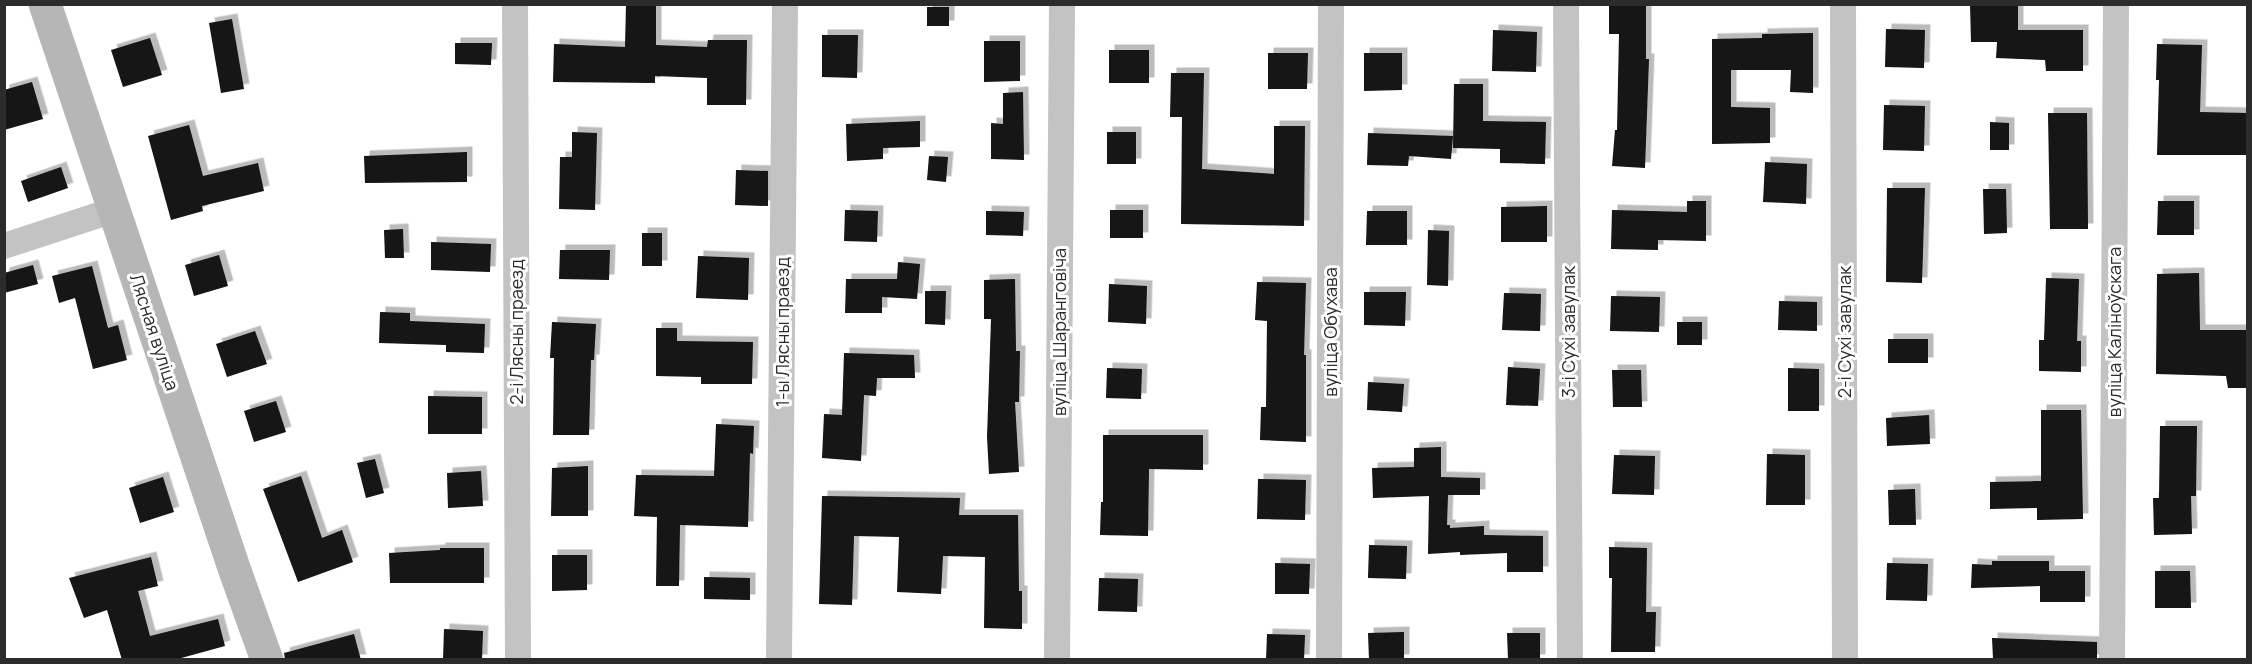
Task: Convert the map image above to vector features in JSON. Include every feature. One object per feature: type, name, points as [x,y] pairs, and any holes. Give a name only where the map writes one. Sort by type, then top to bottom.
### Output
[{"type":"main road","name":"Лясная вуліца","points":[[45,4],[267,660]]},
{"type":"street","name":"2-і Лясны праезд","points":[[514,4],[518,660]]},
{"type":"street","name":"1-ы Лясны праезд","points":[[779,660],[785,4]]},
{"type":"street","name":"вуліца Шаранговіча","points":[[1057,660],[1062,4]]},
{"type":"street","name":"вуліца Обухава","points":[[1329,660],[1331,4]]},
{"type":"street","name":"3-і Сухі завулак","points":[[1566,4],[1570,660]]},
{"type":"street","name":"2-і Сухі завулак","points":[[1844,4],[1845,660]]},
{"type":"street","name":"вуліца Каліноўскага","points":[[2112,660],[2116,4]]},
{"type":"street","points":[[4,246],[114,210]]},
{"type":"building","points":[[626,4],[656,4],[656,45],[707,47],[708,40],[747,40],[746,105],[707,105],[707,78],[655,76],[655,83],[553,82],[554,44],[625,47]]},
{"type":"building","points":[[1609,4],[1646,4],[1646,59],[1649,59],[1645,168],[1612,166],[1615,130],[1617,130],[1619,34],[1609,34]]},
{"type":"building","points":[[1970,4],[2018,4],[2018,30],[2083,30],[2083,71],[2046,71],[2045,60],[1996,58],[1997,42],[1971,42]]},
{"type":"building","points":[[927,7],[949,7],[949,26],[927,26]]},
{"type":"building","points":[[232,19],[244,89],[221,93],[209,23]]},
{"type":"building","points":[[1886,29],[1925,30],[1924,68],[1885,67]]},
{"type":"building","points":[[1493,30],[1537,32],[1536,72],[1492,71]]},
{"type":"building","points":[[1813,33],[1813,93],[1790,92],[1791,70],[1731,70],[1731,107],[1770,108],[1770,143],[1712,144],[1712,39],[1762,38],[1762,34]]},
{"type":"building","points":[[822,35],[858,35],[857,78],[822,77]]},
{"type":"building","points":[[150,38],[162,75],[123,87],[111,50]]},
{"type":"building","points":[[984,41],[1020,41],[1020,81],[984,82]]},
{"type":"building","points":[[455,43],[492,43],[491,65],[455,64]]},
{"type":"building","points":[[2157,44],[2202,45],[2200,112],[2247,113],[2247,155],[2157,155],[2159,80],[2156,80]]},
{"type":"building","points":[[1109,50],[1149,50],[1149,83],[1109,83]]},
{"type":"building","points":[[1268,53],[1308,53],[1307,89],[1268,89]]},
{"type":"building","points":[[1364,53],[1402,53],[1402,90],[1364,91]]},
{"type":"building","points":[[1171,73],[1204,73],[1202,169],[1274,174],[1274,126],[1305,126],[1304,226],[1181,224],[1182,117],[1170,117]]},
{"type":"building","points":[[32,82],[43,119],[4,130],[4,90]]},
{"type":"building","points":[[1454,84],[1483,84],[1483,121],[1546,122],[1545,164],[1500,163],[1500,149],[1453,148]]},
{"type":"building","points":[[1023,92],[1024,160],[991,159],[991,123],[1003,124],[1003,93]]},
{"type":"building","points":[[1884,105],[1925,106],[1924,151],[1883,150]]},
{"type":"building","points":[[2048,113],[2087,113],[2088,229],[2050,229]]},
{"type":"building","points":[[920,121],[920,147],[883,148],[883,159],[847,161],[846,124]]},
{"type":"building","points":[[1990,122],[2009,123],[2009,150],[1990,150]]},
{"type":"building","points":[[189,125],[203,176],[258,163],[264,191],[202,206],[203,211],[171,220],[148,136]]},
{"type":"building","points":[[572,132],[597,133],[595,210],[559,209],[560,157],[572,157]]},
{"type":"building","points":[[1107,132],[1136,132],[1136,164],[1107,164]]},
{"type":"building","points":[[1368,133],[1453,136],[1451,159],[1409,156],[1408,166],[1367,165]]},
{"type":"building","points":[[467,152],[467,182],[365,183],[364,156]]},
{"type":"building","points":[[929,156],[948,157],[946,182],[927,180]]},
{"type":"building","points":[[1765,162],[1807,164],[1806,204],[1763,202]]},
{"type":"building","points":[[61,167],[68,188],[28,202],[21,181]]},
{"type":"building","points":[[736,170],[768,171],[768,206],[735,205]]},
{"type":"building","points":[[1887,188],[1925,188],[1922,283],[1886,282]]},
{"type":"building","points":[[1983,189],[2006,189],[2007,233],[1984,234]]},
{"type":"building","points":[[1687,201],[1706,201],[1706,241],[1658,240],[1658,250],[1611,249],[1612,210],[1687,212]]},
{"type":"building","points":[[2158,201],[2194,201],[2194,235],[2157,235]]},
{"type":"building","points":[[1547,206],[1547,242],[1501,242],[1501,207]]},
{"type":"building","points":[[845,210],[878,211],[877,242],[844,241]]},
{"type":"building","points":[[1110,210],[1143,210],[1143,238],[1110,238]]},
{"type":"building","points":[[986,211],[1024,212],[1023,236],[986,235]]},
{"type":"building","points":[[1367,211],[1407,211],[1407,245],[1366,245]]},
{"type":"building","points":[[403,229],[404,258],[385,258],[384,230]]},
{"type":"building","points":[[1428,230],[1449,231],[1448,286],[1427,285]]},
{"type":"building","points":[[642,233],[662,233],[662,266],[642,266]]},
{"type":"building","points":[[431,242],[491,244],[490,272],[431,270]]},
{"type":"building","points":[[560,250],[610,250],[609,280],[559,279]]},
{"type":"building","points":[[219,255],[228,286],[194,296],[185,265]]},
{"type":"building","points":[[698,256],[749,258],[748,300],[696,298]]},
{"type":"building","points":[[898,262],[920,264],[917,299],[882,297],[882,313],[845,313],[846,279],[897,279]]},
{"type":"building","points":[[33,265],[38,284],[4,293],[4,273]]},
{"type":"building","points":[[92,266],[108,328],[118,325],[127,360],[93,369],[75,298],[59,303],[52,276]]},
{"type":"building","points":[[2199,273],[2200,330],[2247,330],[2247,388],[2228,388],[2226,376],[2156,374],[2157,274]]},
{"type":"building","points":[[2046,278],[2079,279],[2077,341],[2081,341],[2081,372],[2039,371],[2039,340],[2044,340]]},
{"type":"building","points":[[1015,279],[1016,351],[1020,351],[1019,402],[1015,402],[1019,472],[989,474],[987,437],[991,319],[984,319],[984,280]]},
{"type":"building","points":[[1257,282],[1306,283],[1304,355],[1306,355],[1306,442],[1260,440],[1261,407],[1266,407],[1267,321],[1255,320]]},
{"type":"building","points":[[1109,284],[1147,286],[1146,324],[1108,322]]},
{"type":"building","points":[[925,291],[946,291],[945,325],[925,324]]},
{"type":"building","points":[[1364,292],[1406,292],[1405,326],[1364,325]]},
{"type":"building","points":[[1504,293],[1541,294],[1540,331],[1502,330]]},
{"type":"building","points":[[1611,296],[1660,297],[1659,332],[1610,331]]},
{"type":"building","points":[[1779,301],[1817,302],[1817,331],[1778,330]]},
{"type":"building","points":[[380,312],[410,313],[410,321],[485,324],[484,353],[446,352],[446,345],[379,343]]},
{"type":"building","points":[[552,322],[596,324],[594,360],[591,360],[589,435],[553,435],[554,358],[550,358]]},
{"type":"building","points":[[1677,322],[1702,322],[1702,345],[1677,345]]},
{"type":"building","points":[[656,328],[677,328],[677,341],[753,342],[752,384],[701,384],[701,377],[656,376]]},
{"type":"building","points":[[255,331],[267,364],[227,377],[216,344]]},
{"type":"building","points":[[1888,339],[1928,339],[1928,363],[1888,363]]},
{"type":"building","points":[[844,353],[914,355],[915,378],[877,378],[876,396],[864,395],[861,461],[822,458],[824,414],[842,415]]},
{"type":"building","points":[[1508,367],[1540,369],[1538,406],[1506,405]]},
{"type":"building","points":[[1107,368],[1142,369],[1141,399],[1106,398]]},
{"type":"building","points":[[1788,368],[1819,369],[1819,411],[1788,411]]},
{"type":"building","points":[[1612,370],[1641,370],[1642,407],[1613,407]]},
{"type":"building","points":[[1368,382],[1404,384],[1402,412],[1367,410]]},
{"type":"building","points":[[428,396],[482,397],[482,434],[428,434]]},
{"type":"building","points":[[276,401],[286,432],[254,442],[244,411]]},
{"type":"building","points":[[2041,410],[2081,410],[2083,519],[2037,520],[2037,508],[1990,509],[1990,482],[2041,481]]},
{"type":"building","points":[[1929,415],[1930,444],[1887,446],[1886,418]]},
{"type":"building","points":[[716,424],[754,426],[753,454],[750,453],[748,527],[680,525],[679,586],[656,586],[657,517],[634,516],[636,475],[714,476]]},
{"type":"building","points":[[2160,426],[2197,426],[2196,496],[2191,496],[2192,534],[2154,535],[2153,498],[2159,498]]},
{"type":"building","points":[[1103,435],[1203,435],[1203,470],[1149,469],[1148,536],[1100,535],[1101,502],[1103,502]]},
{"type":"building","points":[[1441,447],[1441,477],[1480,478],[1480,495],[1448,495],[1447,525],[1450,525],[1450,528],[1484,526],[1484,535],[1543,536],[1543,572],[1507,572],[1507,553],[1428,554],[1429,496],[1373,498],[1372,468],[1414,467],[1414,448]]},
{"type":"building","points":[[1767,454],[1805,455],[1805,505],[1766,505]]},
{"type":"building","points":[[1614,455],[1655,456],[1654,495],[1612,494]]},
{"type":"building","points":[[375,459],[384,493],[366,498],[357,463]]},
{"type":"building","points":[[588,466],[588,516],[551,516],[552,468]]},
{"type":"building","points":[[481,471],[483,506],[448,508],[447,473]]},
{"type":"building","points":[[301,476],[322,538],[342,530],[353,562],[298,582],[263,489]]},
{"type":"building","points":[[163,477],[174,512],[140,523],[129,488]]},
{"type":"building","points":[[1258,479],[1306,480],[1305,520],[1257,519]]},
{"type":"building","points":[[1915,489],[1916,525],[1889,525],[1888,490]]},
{"type":"building","points":[[822,496],[960,498],[959,515],[1018,515],[1022,629],[984,628],[985,557],[943,556],[941,594],[897,592],[899,537],[854,536],[852,605],[819,604]]},
{"type":"building","points":[[1369,545],[1407,546],[1406,579],[1368,578]]},
{"type":"building","points":[[1609,547],[1647,548],[1646,612],[1656,612],[1655,652],[1611,652],[1612,578],[1609,578]]},
{"type":"building","points":[[440,548],[484,548],[484,583],[390,583],[389,553],[440,550]]},
{"type":"building","points":[[552,555],[587,555],[587,590],[552,591]]},
{"type":"building","points":[[151,557],[158,586],[138,591],[150,636],[218,619],[225,646],[174,660],[122,660],[107,610],[84,618],[69,578]]},
{"type":"building","points":[[1992,561],[2049,561],[2049,571],[2085,571],[2085,602],[2040,602],[2040,586],[1971,588],[1972,564],[1992,565]]},
{"type":"building","points":[[1275,563],[1310,564],[1309,594],[1275,594]]},
{"type":"building","points":[[1887,563],[1928,564],[1927,601],[1886,600]]},
{"type":"building","points":[[2155,571],[2190,571],[2191,608],[2155,608]]},
{"type":"building","points":[[704,577],[750,578],[750,600],[704,599]]},
{"type":"building","points":[[1099,578],[1138,579],[1137,612],[1098,611]]},
{"type":"building","points":[[444,629],[483,631],[482,660],[443,660]]},
{"type":"building","points":[[1404,632],[1404,660],[1369,660],[1368,633]]},
{"type":"building","points":[[1507,633],[1540,633],[1540,660],[1508,660]]},
{"type":"building","points":[[354,634],[361,660],[285,660],[284,653]]},
{"type":"building","points":[[1267,634],[1305,635],[1304,660],[1266,660]]},
{"type":"building","points":[[1992,638],[2097,642],[2097,660],[1993,659]]}]
